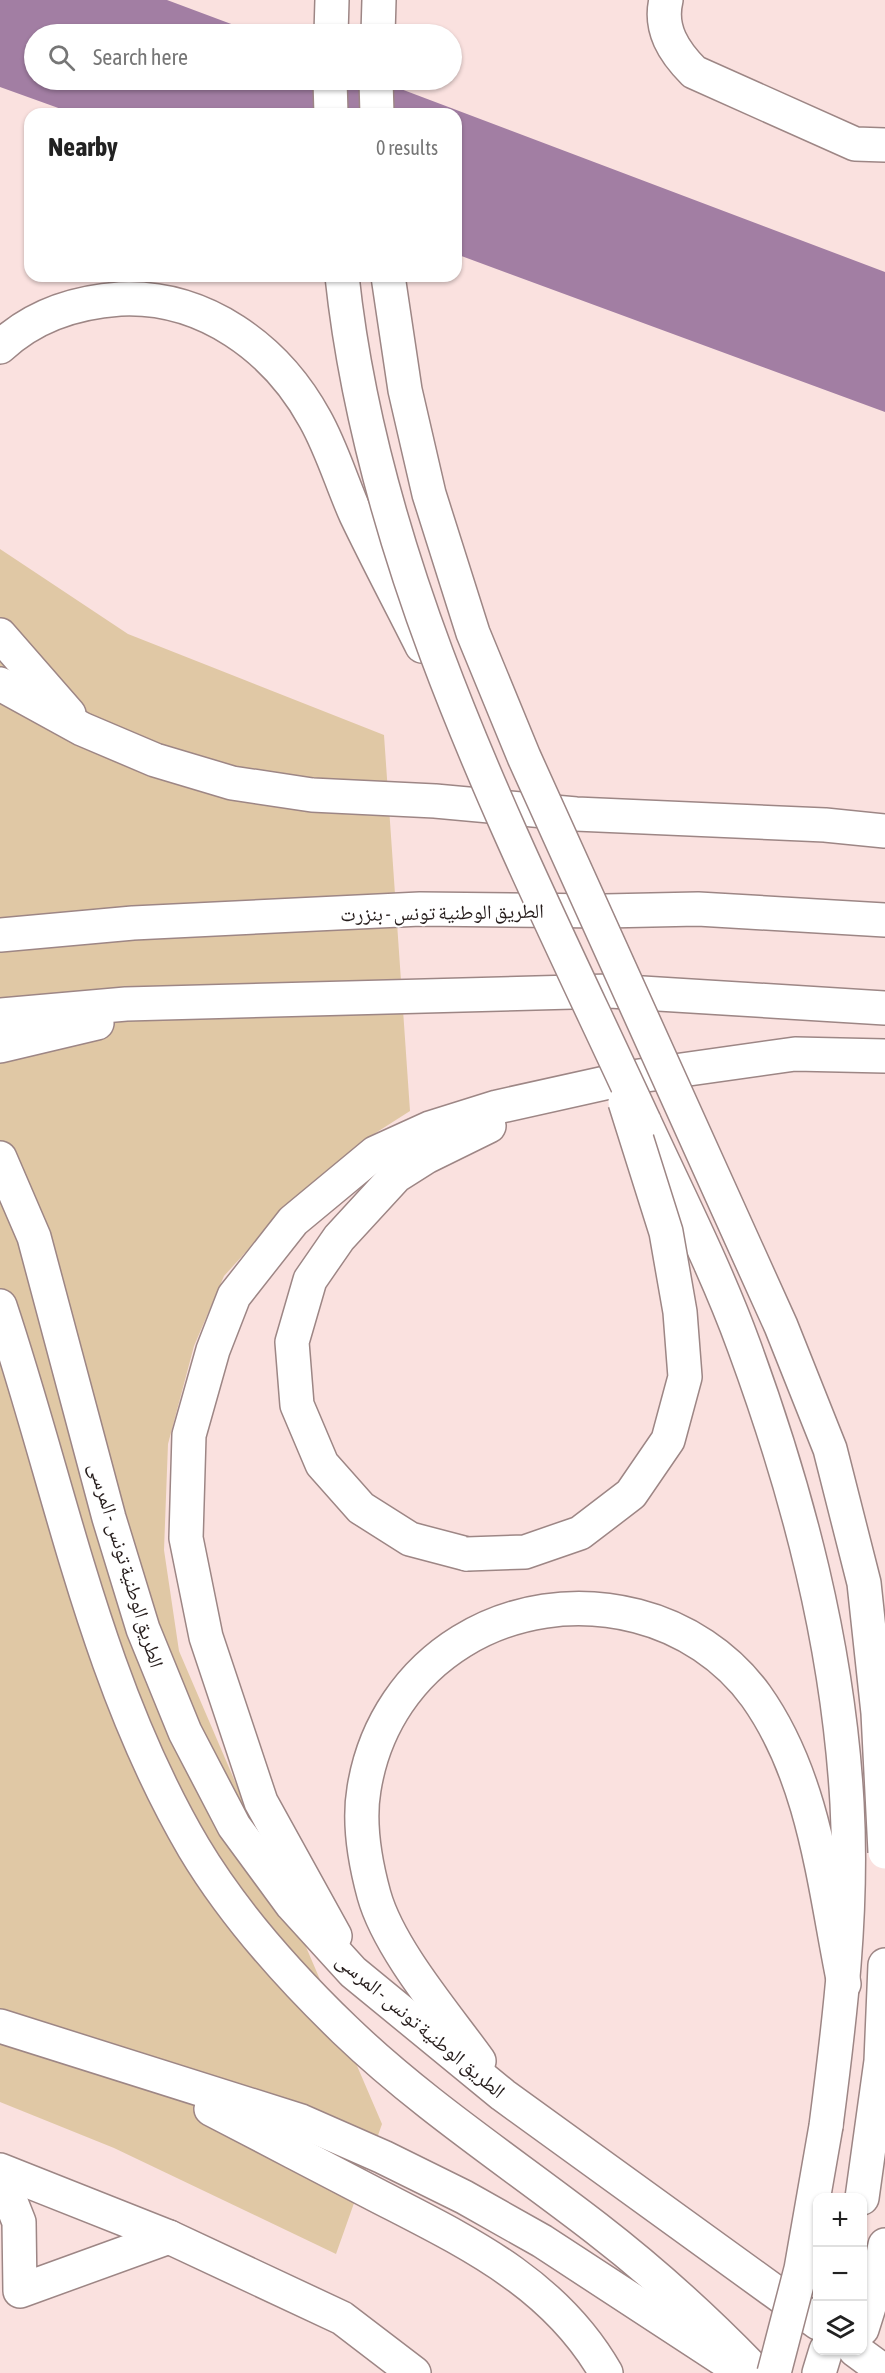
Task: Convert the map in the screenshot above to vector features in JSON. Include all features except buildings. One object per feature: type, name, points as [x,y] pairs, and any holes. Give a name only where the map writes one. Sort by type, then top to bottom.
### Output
[{"type":"main road","points":[[331,24],[332,0]]},
{"type":"main road","points":[[379,24],[380,0]]},
{"type":"main road","points":[[666,0],[666,32],[677,55],[694,72],[855,144],[885,146]]},
{"type":"main road","points":[[330,90],[331,108]]},
{"type":"main road","points":[[376,90],[377,108]]},
{"type":"main road","points":[[343,282],[360,395],[385,500],[433,646],[480,763]]},
{"type":"main road","points":[[389,282],[405,390],[429,494],[472,633],[524,757],[781,1326],[830,1449],[864,1583],[878,1713],[885,1852]]},
{"type":"main road","points":[[6,341],[50,314],[81,304],[135,298],[180,306],[223,323],[261,349],[293,381],[317,421],[356,514],[480,763],[743,1344],[806,1538],[825,1626],[840,1726],[847,1826],[848,1894],[844,1984],[826,2126],[801,2269],[774,2373]]},
{"type":"main road","points":[[0,635],[82,729]]},
{"type":"main road","points":[[0,684],[82,729],[155,760],[232,783],[312,795],[435,801],[576,814],[825,825],[885,831]]},
{"type":"main road","name":"الطريق الوطنية تونس - بنزرت","points":[[0,935],[133,923],[420,909],[605,911],[698,909],[885,920]]},
{"type":"main road","points":[[0,1014],[126,1004],[610,991],[885,1008]]},
{"type":"main road","points":[[0,1046],[181,1004]]},
{"type":"main road","points":[[564,1092],[426,1157],[396,1176],[339,1238],[310,1280],[292,1342],[297,1406],[322,1464],[361,1508],[410,1539],[466,1554],[525,1552],[580,1533],[632,1494],[668,1440],[685,1377],[680,1312],[666,1232],[606,1037]]},
{"type":"main road","points":[[353,1972],[309,1884],[261,1802],[206,1637],[186,1538],[189,1435],[213,1350],[234,1296],[293,1221],[375,1153],[430,1128],[497,1107],[632,1077],[795,1054],[885,1056]]},
{"type":"main road","name":"الطريق الوطنية تونس - المرسى","points":[[0,1158],[34,1237],[109,1518],[142,1629],[185,1732],[234,1826],[292,1905],[353,1972],[502,2095],[813,2319]]},
{"type":"main road","points":[[0,1306],[26,1382],[64,1526],[102,1647],[144,1751],[189,1839],[240,1914],[291,1975],[347,2032],[407,2084],[614,2242],[662,2283],[757,2373]]},
{"type":"main road","points":[[502,2095],[398,1947],[375,1898],[363,1844],[364,1790],[379,1738],[401,1697],[430,1663],[467,1636],[508,1618],[553,1609],[610,1609],[665,1623],[714,1652],[754,1693],[776,1726],[794,1763],[813,1833],[844,1984]]},
{"type":"main road","points":[[863,2193],[881,2061],[885,1965]]},
{"type":"main road","points":[[0,2026],[301,2121],[383,2157],[464,2197],[542,2241],[743,2373]]},
{"type":"main road","points":[[127,2065],[484,2251],[553,2304],[579,2334],[606,2373]]},
{"type":"main road","points":[[0,2172],[19,2222],[10,2300],[169,2237]]},
{"type":"main road","points":[[0,2172],[169,2237],[342,2318],[414,2373]]},
{"type":"main road","points":[[867,2318],[883,2263]]},
{"type":"main road","points":[[819,2373],[824,2355]]},
{"type":"main road","points":[[847,2373],[853,2355]]},
{"type":"main road","points":[[862,2355],[885,2372]]},
{"type":"shaded area","points":[[0,0],[167,0],[231,24],[24,24],[24,90],[403,90],[451,108],[58,108],[0,87]]},
{"type":"shaded area","points":[[462,112],[885,272],[885,412],[462,256]]},
{"type":"shaded area","points":[[0,549],[128,634],[384,735],[410,1111],[363,1141],[285,1209],[224,1276],[194,1346],[168,1444],[164,1550],[179,1651],[382,2124],[336,2254],[114,2148],[0,2102]]}]
